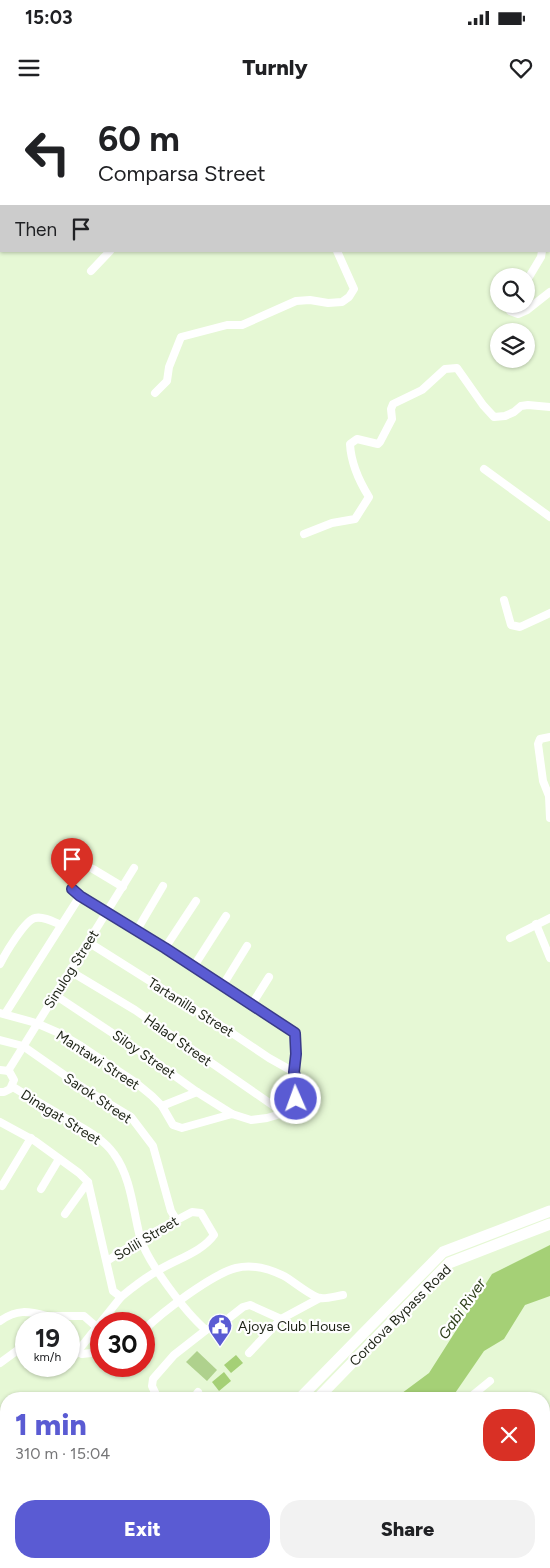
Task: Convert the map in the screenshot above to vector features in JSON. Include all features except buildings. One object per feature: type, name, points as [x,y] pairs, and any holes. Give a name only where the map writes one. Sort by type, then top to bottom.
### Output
[{"type":"main road","name":"Cordova Bypass Road","points":[[306,1392],[442,1252],[550,1211]]},
{"type":"main road","name":"Cordova Bypass Road","points":[[324,1392],[449,1264],[550,1224]]},
{"type":"street","points":[[91,271],[109,252]]},
{"type":"street","points":[[155,393],[167,381],[176,345],[181,337],[186,334],[209,331],[227,325],[242,325],[296,301],[310,300],[328,303],[342,302],[348,298],[354,289],[337,252]]},
{"type":"street","points":[[534,268],[542,252]]},
{"type":"street","points":[[535,303],[550,292]]},
{"type":"street","points":[[304,534],[332,523],[356,519],[369,497],[358,475],[350,444],[357,439],[378,444],[392,419],[391,409],[393,404],[422,390],[445,369],[456,368],[482,405],[494,417],[505,416],[522,406],[550,407]]},
{"type":"street","points":[[484,469],[550,516]]},
{"type":"street","points":[[504,600],[511,625],[515,627],[520,627],[550,612]]},
{"type":"street","points":[[550,737],[540,739],[538,744],[543,781],[549,796],[550,818]]},
{"type":"street","name":"Sinulog Street","points":[[4,1070],[23,1046],[134,868]]},
{"type":"street","points":[[93,869],[123,887]]},
{"type":"street","points":[[137,930],[163,886]]},
{"type":"street","points":[[72,889],[80,896],[194,966],[295,1033],[296,1054],[294,1072],[298,1086],[296,1099],[291,1108],[284,1113],[251,1120],[232,1114]]},
{"type":"street","points":[[2,1014],[80,896]]},
{"type":"street","points":[[165,948],[196,901]]},
{"type":"street","points":[[194,966],[226,916]]},
{"type":"street","points":[[1,961],[28,921],[36,918],[53,921],[61,925]]},
{"type":"street","points":[[510,938],[550,918]]},
{"type":"street","points":[[536,924],[550,958]]},
{"type":"street","name":"Tartanilla Street","points":[[88,942],[269,1058],[294,1072]]},
{"type":"street","points":[[223,985],[248,946]]},
{"type":"street","name":"Halad Street","points":[[70,971],[135,1010],[284,1113]]},
{"type":"street","points":[[252,1004],[268,977]]},
{"type":"street","name":"Siloy Street","points":[[55,995],[232,1114]]},
{"type":"street","name":"Mantawi Street","points":[[2,1014],[36,1023],[59,1033],[81,1046],[135,1082],[162,1106],[170,1122],[179,1128],[232,1114]]},
{"type":"street","points":[[0,1040],[23,1046]]},
{"type":"street","name":"Sarok Street","points":[[23,1046],[83,1088],[131,1117],[153,1146],[171,1211],[176,1219]]},
{"type":"street","points":[[0,1092],[8,1091],[13,1087],[14,1077],[4,1070]]},
{"type":"street","name":"Dinagat Street","points":[[13,1087],[95,1136],[114,1153],[124,1171],[141,1240],[149,1258],[180,1301],[206,1330]]},
{"type":"street","points":[[162,1106],[198,1092]]},
{"type":"street","points":[[0,1122],[31,1138],[79,1173],[88,1182],[113,1291],[121,1297]]},
{"type":"street","points":[[2,1186],[31,1138]]},
{"type":"street","points":[[41,1189],[59,1159]]},
{"type":"street","points":[[65,1214],[88,1182]]},
{"type":"street","name":"Solili Street","points":[[107,1261],[176,1219],[192,1212],[201,1212],[214,1235],[208,1244],[157,1270]]},
{"type":"street","points":[[155,1319],[215,1278],[235,1268],[256,1266],[283,1276],[320,1298]]},
{"type":"street","points":[[111,1312],[121,1297],[157,1270]]},
{"type":"street","points":[[250,1353],[281,1320],[320,1298],[343,1295]]},
{"type":"street","points":[[155,1392],[152,1386],[153,1379],[174,1355],[206,1330],[243,1307],[250,1305],[281,1320]]},
{"type":"street","points":[[0,1321],[15,1314]]},
{"type":"street","points":[[80,1348],[90,1338]]},
{"type":"street","points":[[0,1363],[15,1352]]},
{"type":"street","points":[[477,1392],[490,1381]]},
{"type":"shaded area","points":[[550,1245],[550,1296],[525,1305],[504,1339],[484,1351],[456,1392],[403,1392],[429,1373],[492,1274]]},
{"type":"shaded area","points":[[197,1351],[217,1370],[207,1381],[186,1362]]},
{"type":"shaded area","points":[[236,1355],[243,1363],[231,1373],[224,1365]]},
{"type":"shaded area","points":[[224,1372],[231,1381],[219,1391],[212,1382]]},
{"type":"place","name":"Ajoya Club House","points":[[220,1347]]},
{"type":"route","points":[[72,889],[80,896],[107,911],[295,1033],[296,1054],[294,1072],[298,1086],[296,1099]]},
{"type":"water label","name":"Gabi River","points":[[462,1309]]}]
